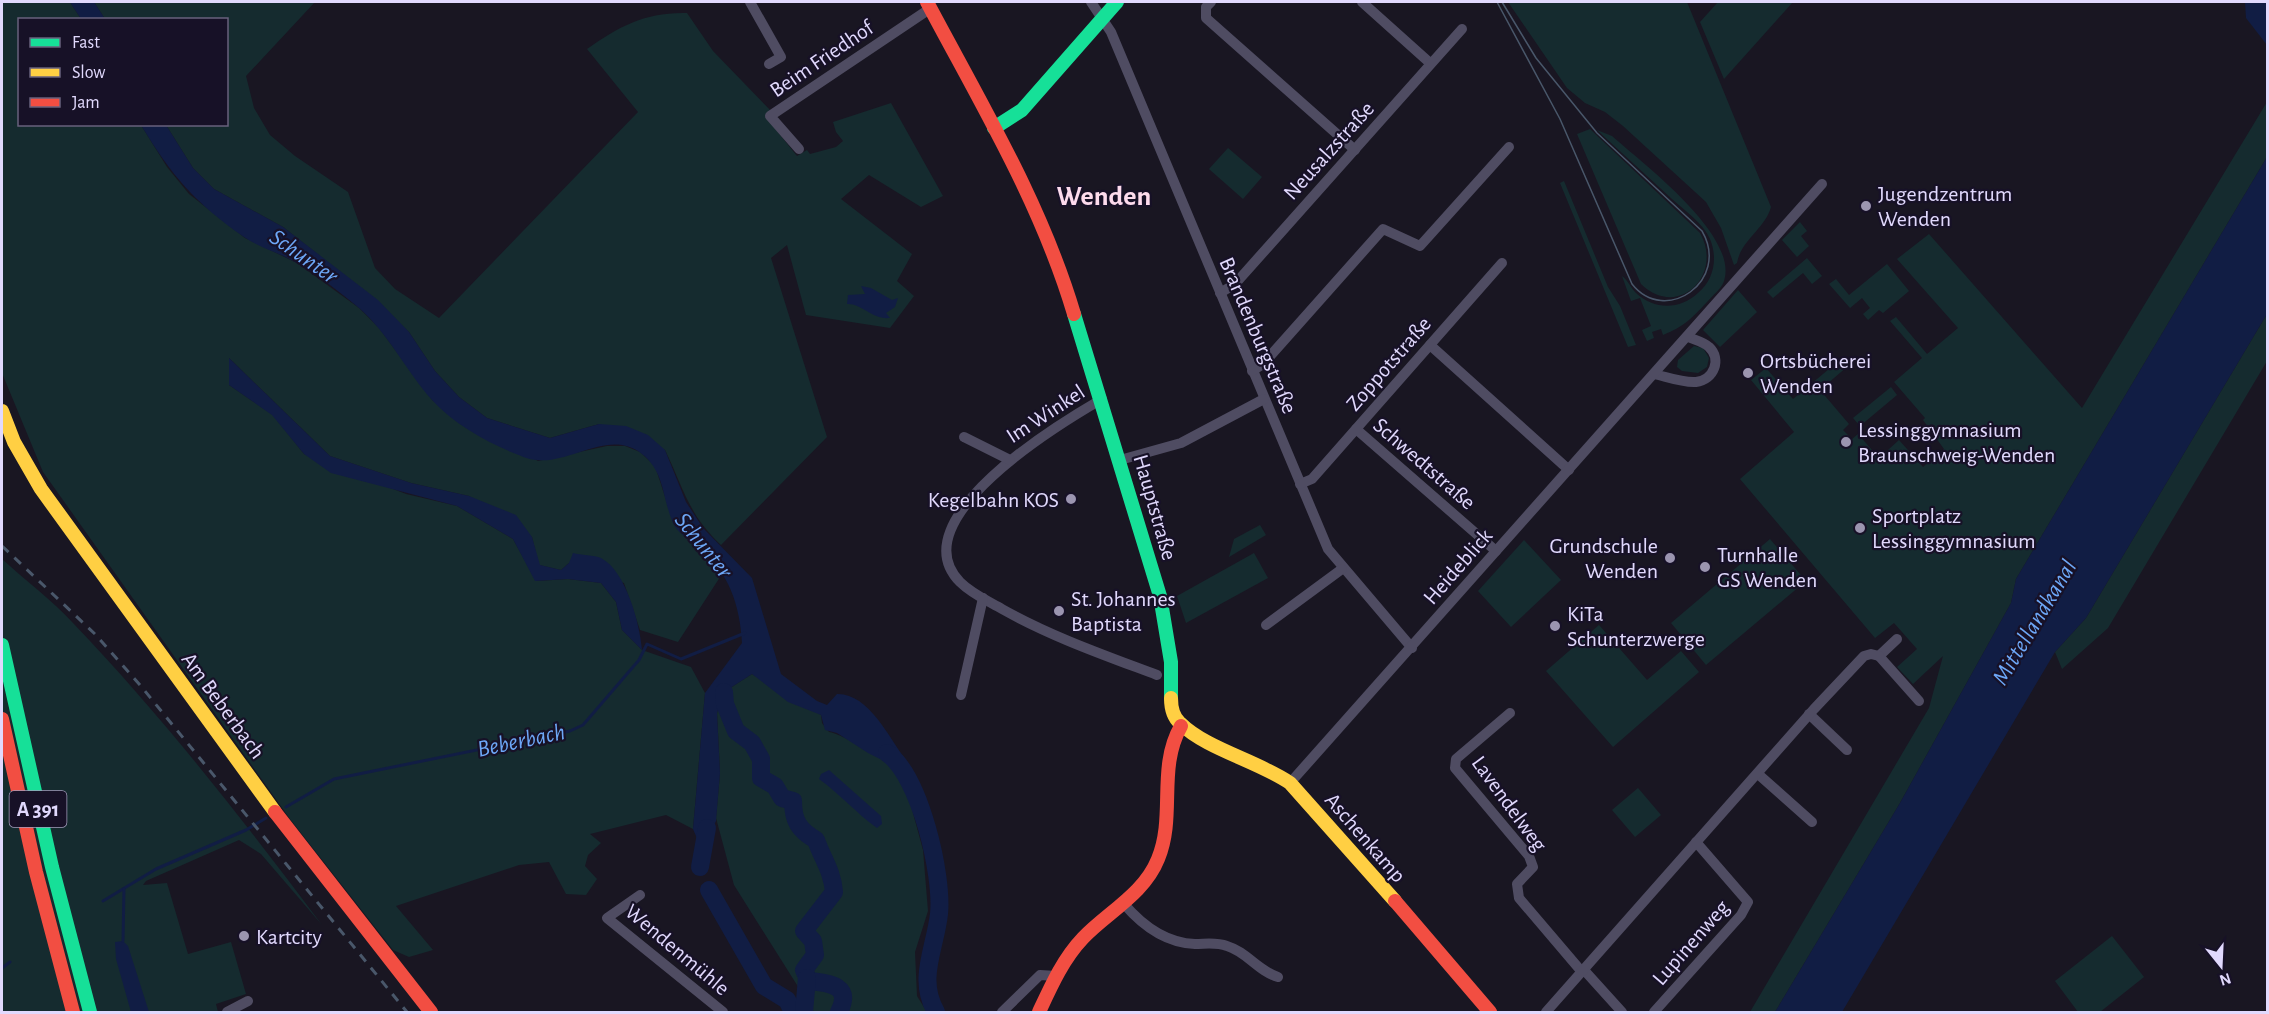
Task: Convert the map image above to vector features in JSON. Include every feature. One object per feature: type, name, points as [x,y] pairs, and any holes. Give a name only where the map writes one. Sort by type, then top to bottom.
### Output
[{"type":"main road","points":[[994,128],[1022,110],[1117,2]]},
{"type":"main road","name":"Hauptstraße","points":[[929,5],[1031,197],[1060,267],[1160,596],[1170,651],[1171,707],[1181,726]]},
{"type":"main road","name":"Am Beberbach","points":[[2,411],[14,442],[41,489],[285,825],[431,1012]]},
{"type":"main road","name":"A 391","points":[[2,645],[52,867],[79,972],[92,1012]]},
{"type":"main road","name":"A 391","points":[[2,719],[36,873],[73,1012]]},
{"type":"main road","points":[[1039,1012],[1056,976],[1084,937],[1124,904],[1146,880],[1161,852],[1166,827],[1168,755],[1172,739],[1181,726]]},
{"type":"main road","name":"Aschenkamp","points":[[1181,726],[1277,774],[1290,783],[1351,849],[1490,1012]]},
{"type":"street","points":[[750,2],[781,57],[769,64]]},
{"type":"street","name":"Brandenburgstraße","points":[[1090,2],[1111,32],[1328,549],[1342,569],[1412,648]]},
{"type":"street","points":[[1211,2],[1206,7],[1206,18],[1355,150]]},
{"type":"street","points":[[1363,2],[1431,63]]},
{"type":"street","name":"Beim Friedhof","points":[[799,149],[770,116],[929,5]]},
{"type":"street","name":"Neusalzstraße","points":[[1220,293],[1235,284],[1462,29]]},
{"type":"street","points":[[1252,371],[1263,364],[1383,229],[1420,246],[1509,147]]},
{"type":"street","name":"Heideblick","points":[[1290,783],[1688,337],[1821,184]]},
{"type":"street","name":"Zoppotstraße","points":[[1300,484],[1312,479],[1502,263]]},
{"type":"street","points":[[1654,374],[1693,382],[1710,376],[1715,367],[1714,354],[1707,345],[1688,337]]},
{"type":"street","points":[[1430,345],[1569,470]]},
{"type":"street","name":"Im Winkel","points":[[1102,399],[996,471],[951,527],[947,552],[951,568],[961,582],[982,598],[1043,631],[1157,675]]},
{"type":"street","points":[[1120,460],[1181,443],[1264,399]]},
{"type":"street","name":"Schwedtstraße","points":[[1356,429],[1496,551]]},
{"type":"street","name":"Im Winkel","points":[[964,437],[1010,460]]},
{"type":"street","points":[[1266,625],[1342,569]]},
{"type":"street","points":[[961,695],[982,598]]},
{"type":"street","points":[[1879,657],[1897,639]]},
{"type":"street","points":[[1546,1012],[1809,714],[1864,656],[1871,654],[1879,657],[1919,700]]},
{"type":"street","name":"Lavendelweg","points":[[1510,712],[1461,754],[1454,764],[1458,773],[1529,856],[1533,867],[1517,884],[1518,898],[1583,971]]},
{"type":"street","points":[[1809,714],[1847,750]]},
{"type":"street","points":[[1758,774],[1812,822]]},
{"type":"street","name":"Lupinenweg","points":[[1654,1012],[1741,915],[1748,902],[1696,842]]},
{"type":"street","name":"Wendenmühle","points":[[640,895],[607,918],[723,1012]]},
{"type":"street","points":[[1124,904],[1132,914],[1166,939],[1228,946],[1240,952],[1264,972],[1278,977]]},
{"type":"street","points":[[1583,971],[1622,1012]]},
{"type":"street","points":[[1002,1012],[1040,975],[1056,976]]},
{"type":"street","points":[[227,1012],[248,1001]]},
{"type":"green space","points":[[2,2],[70,2],[80,18],[18,18],[18,126],[142,126],[167,167],[189,194],[245,238],[297,263],[359,308],[379,328],[433,401],[538,461],[607,446],[625,446],[640,452],[655,466],[674,524],[722,574],[678,642],[640,630],[624,583],[569,563],[561,570],[539,565],[532,537],[469,496],[411,483],[330,456],[229,358],[229,385],[273,415],[304,454],[406,494],[457,506],[513,539],[536,581],[568,579],[601,583],[616,602],[622,630],[642,650],[691,667],[705,693],[693,829],[666,815],[590,834],[601,843],[588,855],[585,866],[597,879],[586,895],[566,894],[549,862],[519,865],[396,906],[433,950],[409,957],[393,950],[290,819],[43,472],[2,373]]},
{"type":"green space","points":[[94,2],[315,2],[246,76],[254,108],[270,135],[295,156],[348,192],[375,268],[395,289],[439,318],[638,112],[587,49],[622,27],[658,15],[687,13],[713,51],[771,111],[765,116],[797,156],[807,150],[810,154],[836,147],[843,141],[836,132],[833,122],[891,103],[943,196],[921,207],[869,175],[841,199],[912,254],[897,281],[914,296],[890,328],[806,315],[787,245],[771,258],[827,437],[721,545],[694,512],[665,450],[599,424],[550,438],[487,418],[459,397],[435,371],[409,332],[329,263],[283,227],[214,189],[193,168],[167,126],[228,126],[228,18],[104,18]]},
{"type":"green space","points":[[1508,2],[1687,2],[1771,207],[1764,222],[1743,248],[1737,263],[1734,265],[1721,228],[1706,202],[1623,126],[1605,112],[1585,103],[1567,88]]},
{"type":"green space","points":[[1718,2],[1793,2],[1724,79],[1700,22]]},
{"type":"green space","points":[[2267,102],[2267,157],[2016,579],[2011,603],[1900,803],[1775,1012],[1750,1012],[1929,708],[1943,656],[1913,684],[1897,667],[1917,649],[1894,623],[1875,638],[1740,479],[1794,432],[1751,380],[1766,368],[1793,399],[1841,359],[1848,366],[1820,390],[1849,424],[1843,430],[1852,439],[1858,434],[1879,458],[1899,440],[1923,467],[1931,460],[1934,463],[1938,460],[1935,457],[1944,449],[1923,420],[1925,418],[1894,382],[1922,358],[1890,321],[1896,317],[1927,354],[1958,328],[1897,259],[1929,234],[2082,408]]},
{"type":"green space","points":[[1590,129],[1700,233],[1706,249],[1706,264],[1702,277],[1693,288],[1682,295],[1669,297],[1655,294],[1641,284],[1577,134]]},
{"type":"green space","points":[[1597,130],[1612,136],[1685,201],[1717,243],[1725,263],[1723,284],[1696,313],[1671,332],[1663,335],[1661,329],[1652,332],[1654,338],[1647,341],[1642,330],[1651,326],[1640,298],[1631,301],[1622,276],[1643,299],[1659,305],[1675,305],[1691,299],[1708,282],[1713,268],[1714,254],[1707,233],[1698,222]]},
{"type":"green space","points":[[1228,148],[1262,177],[1243,199],[1209,169]]},
{"type":"green space","points":[[1564,181],[1608,287],[1620,306],[1636,345],[1628,347],[1560,183]]},
{"type":"green space","points":[[1800,222],[1807,231],[1801,236],[1809,246],[1797,257],[1782,240]]},
{"type":"green space","points":[[1807,258],[1822,276],[1812,284],[1803,273],[1773,298],[1767,292]]},
{"type":"green space","points":[[1887,264],[1909,291],[1883,313],[1879,310],[1868,320],[1863,314],[1870,308],[1862,298],[1850,308],[1829,284],[1836,279],[1849,295]]},
{"type":"green space","points":[[1738,290],[1757,312],[1720,347],[1703,330]]},
{"type":"green space","points":[[2267,314],[2267,361],[2108,628],[2062,669],[2055,652],[2086,618]]},
{"type":"green space","points":[[1694,346],[1703,348],[1709,358],[1707,367],[1698,373],[1682,371],[1677,367],[1678,360]]},
{"type":"green space","points":[[1891,387],[1897,395],[1860,426],[1853,418]]},
{"type":"green space","points":[[1260,525],[1266,535],[1229,557],[1234,539]]},
{"type":"green space","points":[[1770,539],[1806,581],[1706,665],[1671,623]]},
{"type":"green space","points":[[1524,540],[1561,580],[1511,627],[1478,591]]},
{"type":"green space","points":[[1254,553],[1268,578],[1186,623],[1177,596]]},
{"type":"green space","points":[[2,559],[65,615],[139,695],[233,809],[322,925],[261,854],[239,840],[146,881],[143,885],[167,883],[188,954],[231,942],[246,994],[216,1004],[218,1012],[2,1012]]},
{"type":"green space","points":[[1599,625],[1647,680],[1681,651],[1699,672],[1613,747],[1546,671]]},
{"type":"green space","points":[[752,674],[821,715],[822,723],[829,732],[901,769],[905,759],[913,813],[923,850],[928,911],[915,952],[917,996],[927,1012],[814,1012],[734,885],[716,818],[720,773],[717,713],[724,692]]},
{"type":"green space","points":[[1638,788],[1661,815],[1635,837],[1612,810]]},
{"type":"green space","points":[[2112,936],[2144,977],[2100,1012],[2078,1012],[2055,981]]},
{"type":"water","points":[[70,2],[94,2],[104,18],[80,18]]},
{"type":"water","points":[[2245,2],[2267,2],[2267,45],[2246,18]]},
{"type":"water","points":[[142,126],[167,126],[193,168],[214,189],[283,227],[378,300],[409,332],[435,371],[459,397],[487,418],[550,438],[599,424],[626,426],[648,435],[665,450],[686,502],[703,528],[752,578],[781,674],[817,701],[827,705],[837,694],[848,696],[868,708],[905,759],[902,770],[868,753],[837,733],[825,730],[821,715],[788,702],[752,674],[724,692],[717,713],[720,773],[716,821],[702,850],[693,829],[705,693],[742,643],[741,629],[731,590],[725,579],[709,557],[675,527],[659,477],[649,461],[630,447],[617,445],[590,449],[550,460],[534,460],[500,447],[469,430],[432,400],[379,329],[359,308],[305,268],[244,237],[211,212],[185,187]]},
{"type":"water","name":"Mittellandkanal","points":[[2267,157],[2267,314],[2086,618],[2055,652],[1842,1012],[1775,1012],[1900,803],[2011,603],[2016,579]]},
{"type":"water","points":[[861,286],[871,288],[892,300],[898,298],[895,307],[886,313],[890,318],[878,317],[857,306],[847,304],[848,295],[865,294]]},
{"type":"water","points":[[229,358],[330,456],[411,483],[469,496],[516,515],[532,537],[540,565],[561,570],[569,563],[573,553],[601,558],[618,574],[630,599],[642,650],[622,630],[616,602],[601,583],[568,579],[535,581],[513,539],[457,506],[331,473],[304,454],[272,415],[229,385]]},
{"type":"water","points":[[829,770],[881,816],[882,824],[877,828],[819,779],[821,774]]},
{"type":"water","points":[[123,941],[128,946],[149,1012],[131,1012],[116,959],[115,942]]},
{"type":"waterway","name":"Beberbach","points":[[286,807],[334,779],[570,731],[583,725],[639,660],[647,644],[681,659],[745,633]]},
{"type":"waterway","points":[[724,692],[725,704],[736,731],[752,743],[761,759],[761,778],[775,786],[782,798],[793,801],[798,824],[816,840],[829,871],[834,892],[804,931],[813,941],[815,955],[804,970],[809,981],[832,985],[841,991],[843,996],[839,1012]]},
{"type":"waterway","name":"Schunter","points":[[887,753],[899,765],[910,782],[933,852],[939,914],[929,964],[928,988],[936,1012]]},
{"type":"waterway","name":"Beberbach","points":[[103,901],[156,869],[246,830],[266,818]]},
{"type":"waterway","points":[[700,867],[707,828]]},
{"type":"waterway","points":[[123,941],[124,889]]},
{"type":"waterway","points":[[709,890],[764,986],[787,1000],[793,1012]]},
{"type":"waterway","name":"Beberbach","points":[[2,968],[10,962]]},
{"type":"waterway","points":[[804,1012],[807,978]]},
{"type":"tram line","points":[[1497,2],[1560,119],[1632,284],[1646,296],[1661,300],[1676,299],[1690,292],[1701,281],[1708,266],[1709,249],[1702,231],[1597,133],[1536,58],[1502,2]]},
{"type":"railway","points":[[2,546],[95,634],[140,685],[407,1012]]},
{"type":"traffic: fast","points":[[994,128],[1022,110],[1117,2]]},
{"type":"traffic: fast","points":[[1074,314],[1160,596],[1171,662],[1171,698]]},
{"type":"traffic: fast","points":[[2,645],[52,867],[90,1012]]},
{"type":"traffic: slow","points":[[2,411],[14,442],[41,489],[275,812]]},
{"type":"traffic: slow","points":[[1171,698],[1176,718],[1191,732],[1218,748],[1290,783],[1395,901]]},
{"type":"traffic: jam","points":[[927,2],[989,116],[1027,193],[1045,233],[1074,314]]},
{"type":"traffic: jam","points":[[2,719],[36,872],[73,1012]]},
{"type":"traffic: jam","points":[[1039,1012],[1069,955],[1083,938],[1135,893],[1158,859],[1166,826],[1170,758],[1181,726]]},
{"type":"traffic: jam","points":[[275,812],[431,1012]]},
{"type":"traffic: jam","points":[[1395,901],[1490,1012]]},
{"type":"place","name":"Jugendzentrum Wenden","points":[[1866,206]]},
{"type":"place","name":"Ortsbücherei Wenden","points":[[1748,373]]},
{"type":"place","name":"Lessinggymnasium Braunschweig-Wenden","points":[[1846,442]]},
{"type":"place","name":"Kegelbahn KOS","points":[[1071,499]]},
{"type":"place","name":"Sportplatz Lessinggymnasium","points":[[1860,528]]},
{"type":"place","name":"Grundschule Wenden","points":[[1670,558]]},
{"type":"place","name":"Turnhalle GS Wenden","points":[[1705,567]]},
{"type":"place","name":"St. Johannes Baptista","points":[[1059,611]]},
{"type":"place","name":"KiTa Schunterzwerge","points":[[1555,626]]},
{"type":"place","name":"Kartcity","points":[[244,936]]},
{"type":"district","name":"Wenden","points":[[1104,195]]}]
